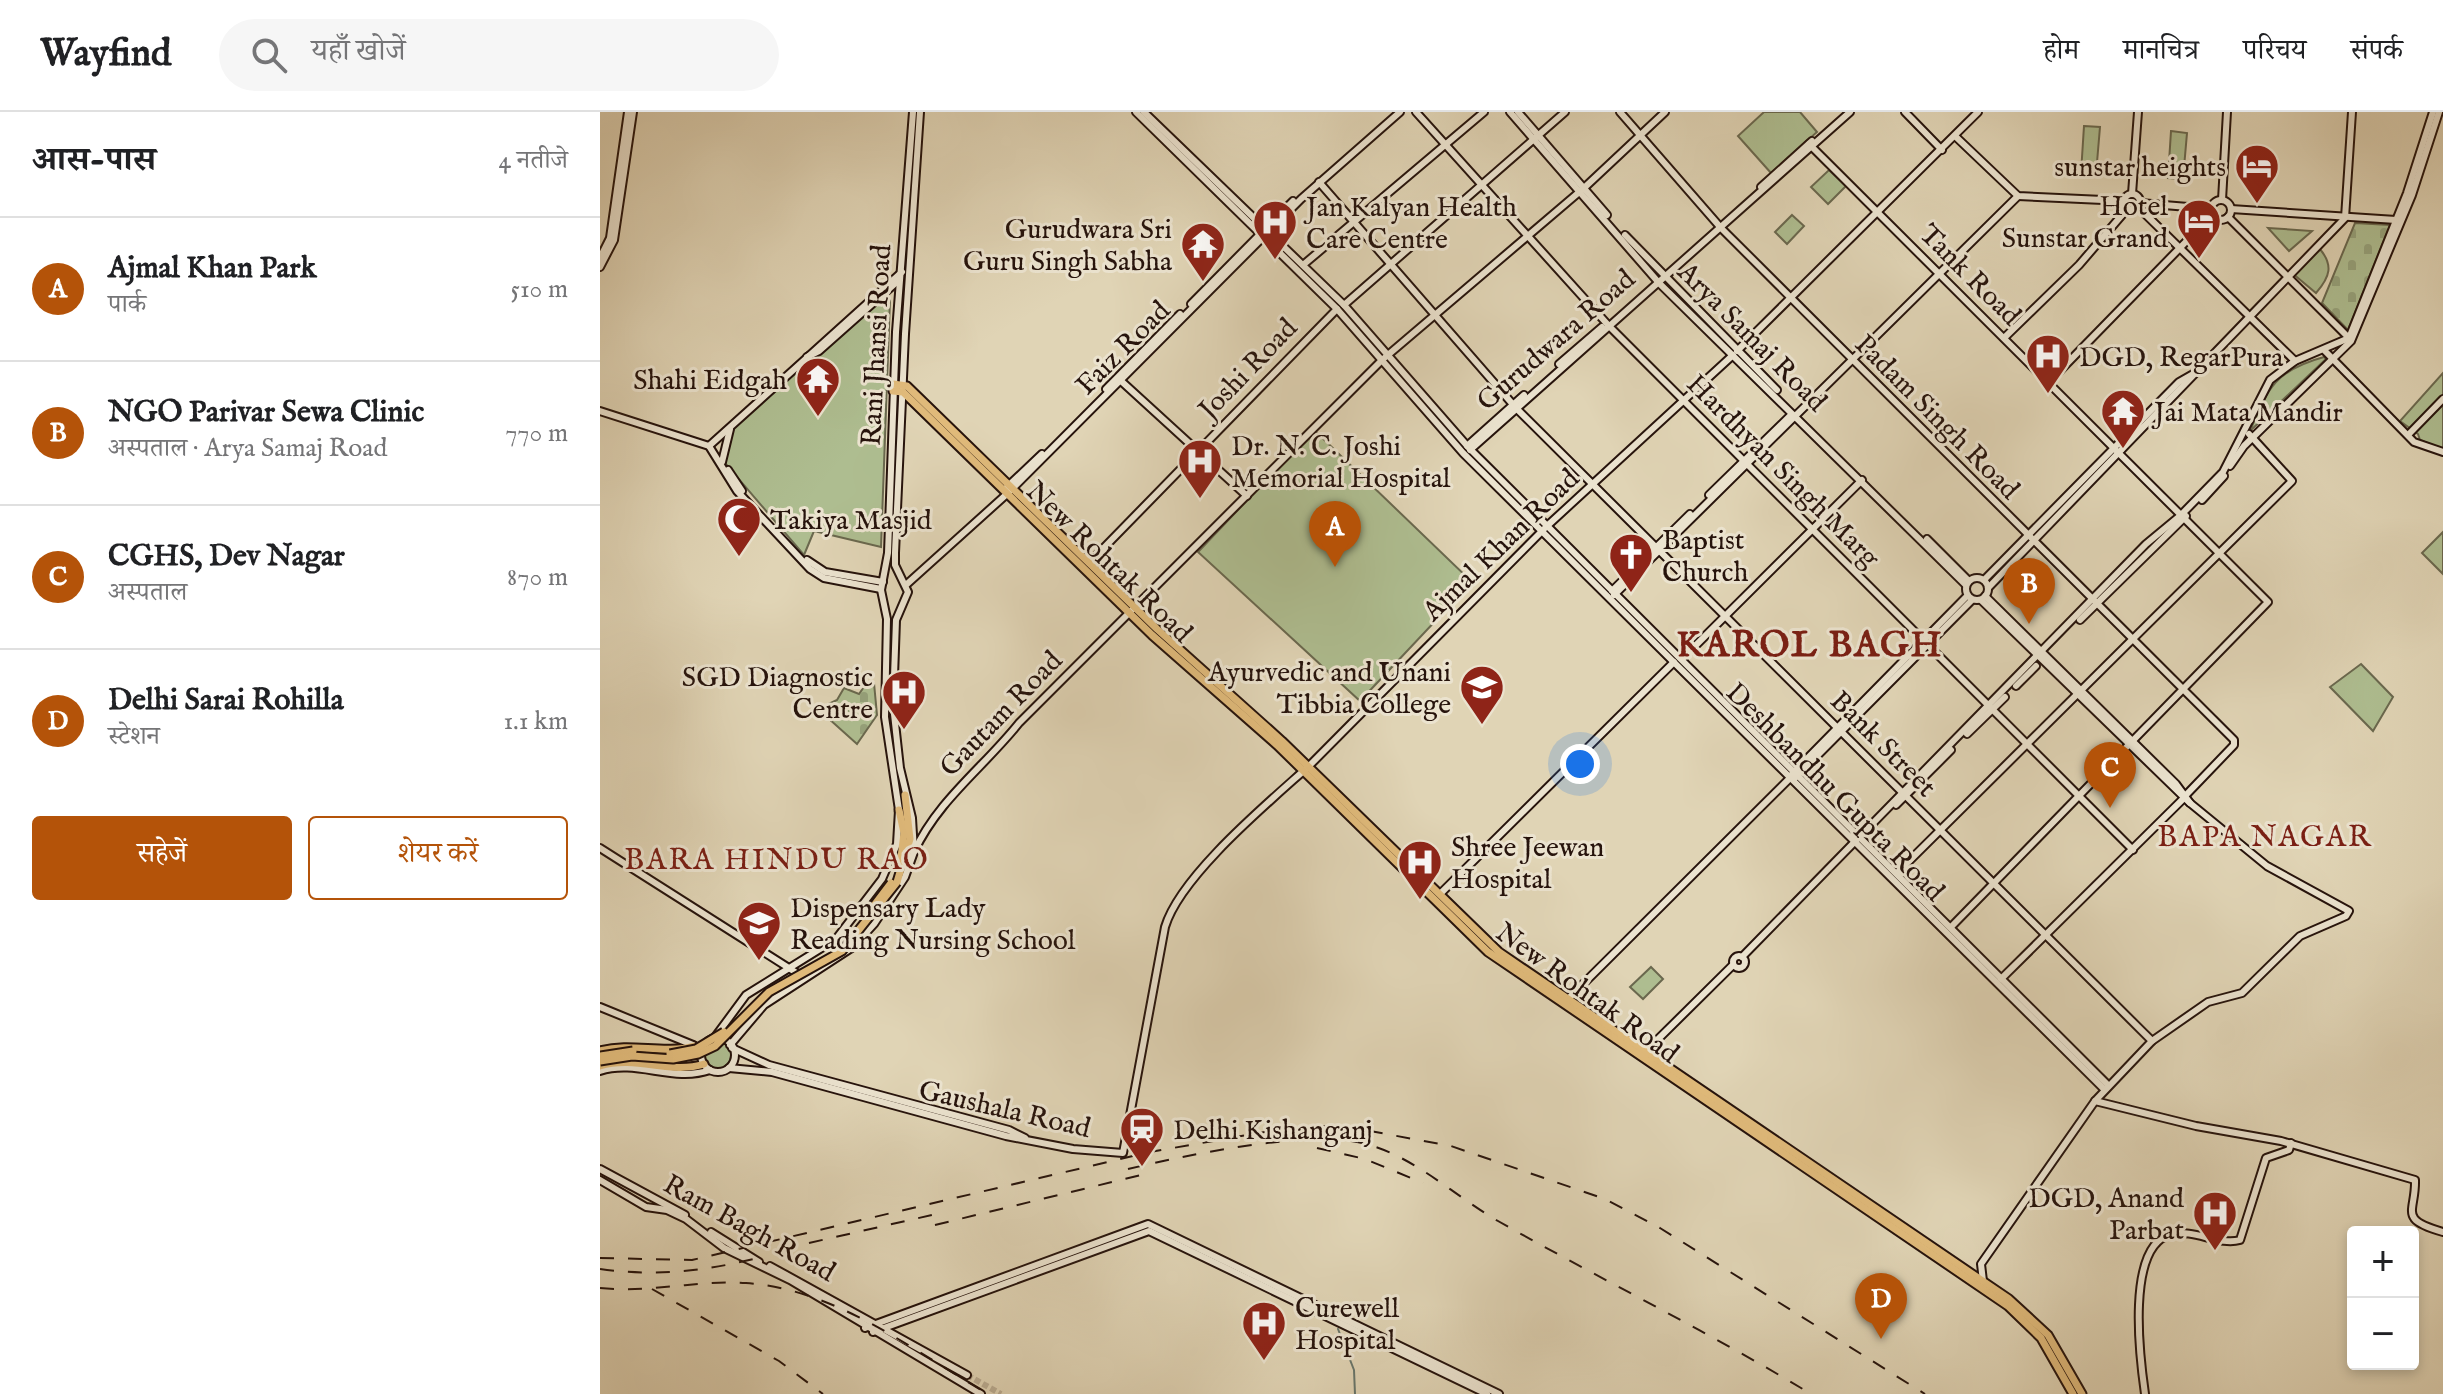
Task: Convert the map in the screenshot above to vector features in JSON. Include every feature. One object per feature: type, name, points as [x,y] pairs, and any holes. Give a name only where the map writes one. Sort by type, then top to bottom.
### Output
[{"type":"main road","points":[[893,387],[903,388]]},
{"type":"main road","name":"New Rohtak Road","points":[[903,388],[920,399],[1008,491],[1089,563],[1130,609]]},
{"type":"main road","name":"New Rohtak Road","points":[[903,388],[1130,609],[1306,768],[1499,952],[1642,1055],[2008,1306],[2041,1338],[2073,1394]]},
{"type":"main road","name":"New Rohtak Road","points":[[1306,768],[1488,952],[1983,1281],[2043,1329],[2082,1394]]},
{"type":"main road","points":[[600,1061],[632,1056],[673,1059],[698,1054],[715,1046],[769,992],[842,951],[895,880],[910,839],[905,795]]},
{"type":"main road","points":[[895,880],[903,852],[904,828],[899,810]]},
{"type":"main road","points":[[600,1061],[630,1047],[694,1046]]},
{"type":"main road","points":[[600,1061],[637,1061],[686,1069],[707,1067]]},
{"type":"street","points":[[600,258],[610,238],[630,112]]},
{"type":"street","points":[[600,267],[614,240],[630,112]]},
{"type":"street","name":"Rani Jhansi Road","points":[[900,578],[895,553],[913,112]]},
{"type":"street","name":"Rani Jhansi Road","points":[[883,584],[893,387],[920,112]]},
{"type":"street","points":[[907,584],[1008,491],[1248,243],[1397,112]]},
{"type":"street","name":"Faiz Road","points":[[1119,379],[1265,231],[1397,112]]},
{"type":"street","name":"Hardhyan Singh Marg","points":[[1416,112],[1608,325],[2133,850]]},
{"type":"street","points":[[1303,265],[1355,225],[1484,112]]},
{"type":"street","points":[[1510,112],[1537,138]]},
{"type":"street","name":"Arya Samaj Road","points":[[1518,112],[1661,280],[1968,583]]},
{"type":"street","points":[[1344,305],[1565,112]]},
{"type":"street","name":"Padam Singh Road","points":[[1620,112],[1719,227],[2235,742],[2186,799]]},
{"type":"street","name":"Gautam Road","points":[[914,852],[941,807],[1130,609],[1382,360],[1582,189],[1665,112]]},
{"type":"street","name":"Gurudwara Road","points":[[1466,450],[1850,112]]},
{"type":"street","points":[[1905,112],[1942,150]]},
{"type":"street","name":"Ajmal Khan Road","points":[[1306,768],[1544,528],[1792,300],[1978,112]]},
{"type":"street","points":[[2004,338],[2079,265],[2132,194],[2138,112]]},
{"type":"street","points":[[2227,112],[2222,200],[2231,209],[2396,220]]},
{"type":"street","points":[[1970,598],[1968,583],[1984,580],[2030,538],[2345,218],[2352,112]]},
{"type":"street","points":[[2182,517],[2223,472],[2266,384],[2295,361],[2325,351],[2349,338],[2396,220],[2433,112]]},
{"type":"street","points":[[1642,1055],[1733,965],[1734,958],[1742,957],[2094,602],[2221,481],[2252,437],[2356,334],[2412,195],[2439,112]]},
{"type":"street","name":"Deshbandhu Gupta Road","points":[[1140,113],[1344,305],[1389,354],[1466,450]]},
{"type":"street","name":"Deshbandhu Gupta Road","points":[[1140,113],[1250,222],[1265,231],[1466,450],[1674,662],[1856,842],[2001,979]]},
{"type":"street","points":[[1955,136],[2018,196],[2212,212],[2218,219],[2228,217]]},
{"type":"street","name":"Tank Road","points":[[1811,145],[2268,602],[2183,691]]},
{"type":"street","name":"Bank Street","points":[[1319,182],[1515,406],[2152,1041]]},
{"type":"street","points":[[2132,194],[2179,248],[2295,361]]},
{"type":"street","points":[[1611,595],[1853,362],[2018,196]]},
{"type":"street","points":[[2048,383],[2179,248],[2212,212],[2215,202],[2222,200]]},
{"type":"street","points":[[2228,217],[2231,209]]},
{"type":"street","points":[[2228,217],[2349,338]]},
{"type":"street","points":[[1248,243],[1250,222]]},
{"type":"street","points":[[711,447],[807,357],[905,272]]},
{"type":"street","name":"Joshi Road","points":[[1089,563],[1337,309]]},
{"type":"street","points":[[2325,351],[2335,357],[2419,445],[2443,452]]},
{"type":"street","points":[[1119,379],[1247,496]]},
{"type":"street","points":[[2409,434],[2443,399]]},
{"type":"street","points":[[600,411],[711,447],[737,491],[815,573],[883,584],[900,578],[907,584],[908,592],[896,620],[893,705],[905,795],[912,818],[914,852],[898,890],[874,924],[840,959],[764,1005],[731,1046]]},
{"type":"street","points":[[720,460],[730,429]]},
{"type":"street","points":[[1898,872],[2081,694],[2292,478],[2243,429]]},
{"type":"street","points":[[1683,658],[1863,479]]},
{"type":"street","points":[[1567,1000],[1970,598],[1985,595],[2030,538]]},
{"type":"street","points":[[1983,1281],[1981,1264],[2106,1087],[2152,1041],[2208,1002],[2242,993],[2300,936],[2346,916],[2348,909],[2272,870],[2186,799],[1985,595],[1984,580]]},
{"type":"street","points":[[600,1019],[603,1008],[694,1046],[705,1044],[713,1040],[746,995],[836,939],[882,879],[895,853],[899,810],[885,717],[887,619],[883,584]]},
{"type":"street","name":"Deshbandhu Gupta Road","points":[[1611,595],[1683,658],[1792,777],[1898,872],[2106,1087]]},
{"type":"street","points":[[883,597],[892,604],[903,601]]},
{"type":"street","points":[[1440,894],[1674,662]]},
{"type":"street","points":[[1952,926],[2183,691]]},
{"type":"street","name":"Gaushala Road","points":[[729,1068],[772,1072],[1073,1149],[1117,1154],[1125,1151],[1161,946],[1172,909],[1216,856],[1306,768]]},
{"type":"street","points":[[2001,979],[2186,799]]},
{"type":"street","points":[[600,848],[791,967],[804,979]]},
{"type":"street","points":[[713,1040],[731,1046],[757,1062],[1009,1130],[1028,1139]]},
{"type":"street","points":[[705,1044],[701,1057],[707,1067],[721,1072],[729,1068],[734,1056],[731,1046]]},
{"type":"street","points":[[600,1061],[689,1076],[707,1067]]},
{"type":"street","points":[[2095,1101],[2186,1124],[2291,1143],[2415,1180],[2410,1210],[2421,1225],[2443,1232]]},
{"type":"street","points":[[2145,1394],[2140,1316],[2141,1280],[2147,1254],[2161,1239],[2173,1233],[2240,1240],[2265,1159],[2274,1152],[2289,1150],[2291,1143]]},
{"type":"street","name":"Ram Bagh Road","points":[[600,1169],[755,1260],[794,1277],[967,1375]]},
{"type":"street","name":"Ram Bagh Road","points":[[600,1180],[646,1207],[669,1208],[724,1248],[790,1280],[865,1328],[981,1394]]},
{"type":"street","points":[[622,1194],[628,1185]]},
{"type":"street","points":[[865,1328],[881,1325],[1148,1224],[1499,1394]]},
{"type":"street","points":[[978,1289],[1149,1231],[1487,1394]]},
{"type":"street","points":[[873,1332],[881,1325]]},
{"type":"green space","points":[[1764,112],[1800,112],[1817,132],[1771,173],[1738,136]]},
{"type":"green space","points":[[2084,126],[2100,127],[2096,174],[2081,173]]},
{"type":"green space","points":[[2171,131],[2187,133],[2183,179],[2168,178]]},
{"type":"green space","points":[[1829,170],[1846,186],[1828,204],[1811,187]]},
{"type":"green space","points":[[1792,215],[1804,226],[1787,244],[1775,232]]},
{"type":"green space","points":[[2355,223],[2390,225],[2348,330],[2322,303]]},
{"type":"green space","points":[[2268,228],[2312,231],[2289,251]]},
{"type":"green space","points":[[2319,248],[2327,260],[2328,271],[2316,293],[2292,273]]},
{"type":"green space","name":"Shahi Eidgah","points":[[884,297],[890,300],[881,547],[814,531],[804,555],[725,463],[731,428]]},
{"type":"green space","points":[[2324,357],[2326,359],[2250,431],[2262,403],[2276,382],[2295,368]]},
{"type":"green space","points":[[2443,373],[2443,449],[2420,440],[2418,434],[2400,421]]},
{"type":"green space","points":[[1314,430],[1472,582],[1360,701],[1198,552]]},
{"type":"green space","points":[[2443,532],[2443,574],[2422,553]]},
{"type":"green space","points":[[2361,664],[2393,697],[2373,731],[2330,687]]},
{"type":"green space","points":[[874,683],[877,715],[857,744],[818,709],[837,700],[844,688],[859,694],[866,684]]},
{"type":"green space","points":[[1651,967],[1663,979],[1643,999],[1630,987]]},
{"type":"green space","points":[[717,1041],[727,1045],[731,1055],[727,1065],[717,1069],[707,1065],[703,1055],[707,1045]]},
{"type":"waterway","points":[[1338,1329],[1354,1370],[1355,1394]]},
{"type":"tunnel","points":[[967,1375],[1001,1394]]},
{"type":"railway","points":[[600,1258],[692,1260],[1150,1152],[1293,1127],[1343,1126],[1451,1146],[1605,1199],[1660,1228],[1925,1394]]},
{"type":"railway","points":[[1128,1169],[1213,1151],[1278,1142],[1337,1140],[1381,1149],[1416,1166],[1498,1221],[1811,1394]]},
{"type":"railway","points":[[1317,1148],[1365,1159],[1423,1183]]},
{"type":"railway","points":[[935,1225],[1145,1174]]},
{"type":"railway","points":[[809,1243],[945,1212]]},
{"type":"railway","points":[[600,1269],[681,1271],[762,1257]]},
{"type":"railway","points":[[600,1288],[637,1289],[709,1283],[746,1283],[779,1288],[811,1297],[872,1324],[988,1394]]},
{"type":"railway","points":[[652,1289],[779,1361],[823,1394]]},
{"type":"place","name":"sunstar heights","points":[[2257,205]]},
{"type":"place","name":"Hotel Sunstar Grand","points":[[2199,260]]},
{"type":"place","name":"Jan Kalyan Health Care Centre","points":[[1275,261]]},
{"type":"place","name":"Gurudwara Sri Guru Singh Sabha","points":[[1203,283]]},
{"type":"place","name":"DGD, RegarPura","points":[[2048,395]]},
{"type":"place","name":"Shahi Eidgah","points":[[818,418]]},
{"type":"place","name":"Jai Mata Mandir","points":[[2123,450]]},
{"type":"place","name":"Dr. N. C. Joshi Memorial Hospital","points":[[1200,500]]},
{"type":"place","name":"Takiya Masjid","points":[[739,558]]},
{"type":"place","name":"Ajmal Khan Park","points":[[1335,567]]},
{"type":"place","name":"Baptist Church","points":[[1631,594]]},
{"type":"place","name":"NGO Parivar Sewa Clinic","points":[[2029,624]]},
{"type":"place","name":"Ayurvedic and Unani Tibbia College","points":[[1482,726]]},
{"type":"place","name":"SGD Diagnostic Centre","points":[[904,731]]},
{"type":"place","name":"CGHS, Dev Nagar","points":[[2110,808]]},
{"type":"place","name":"Shree Jeewan Hospital","points":[[1420,901]]},
{"type":"place","name":"Dispensary Lady Reading Nursing School","points":[[759,962]]},
{"type":"place","name":"Delhi Kishanganj","points":[[1142,1168]]},
{"type":"place","name":"DGD, Anand Parbat","points":[[2215,1252]]},
{"type":"place","name":"Delhi Sarai Rohilla","points":[[1881,1339]]},
{"type":"place","name":"Curewell Hospital","points":[[1264,1362]]},
{"type":"district","name":"KAROL BAGH","points":[[1810,643]]},
{"type":"district","name":"BAPA NAGAR","points":[[2265,836]]},
{"type":"district","name":"BARA HINDU RAO","points":[[777,859]]}]
